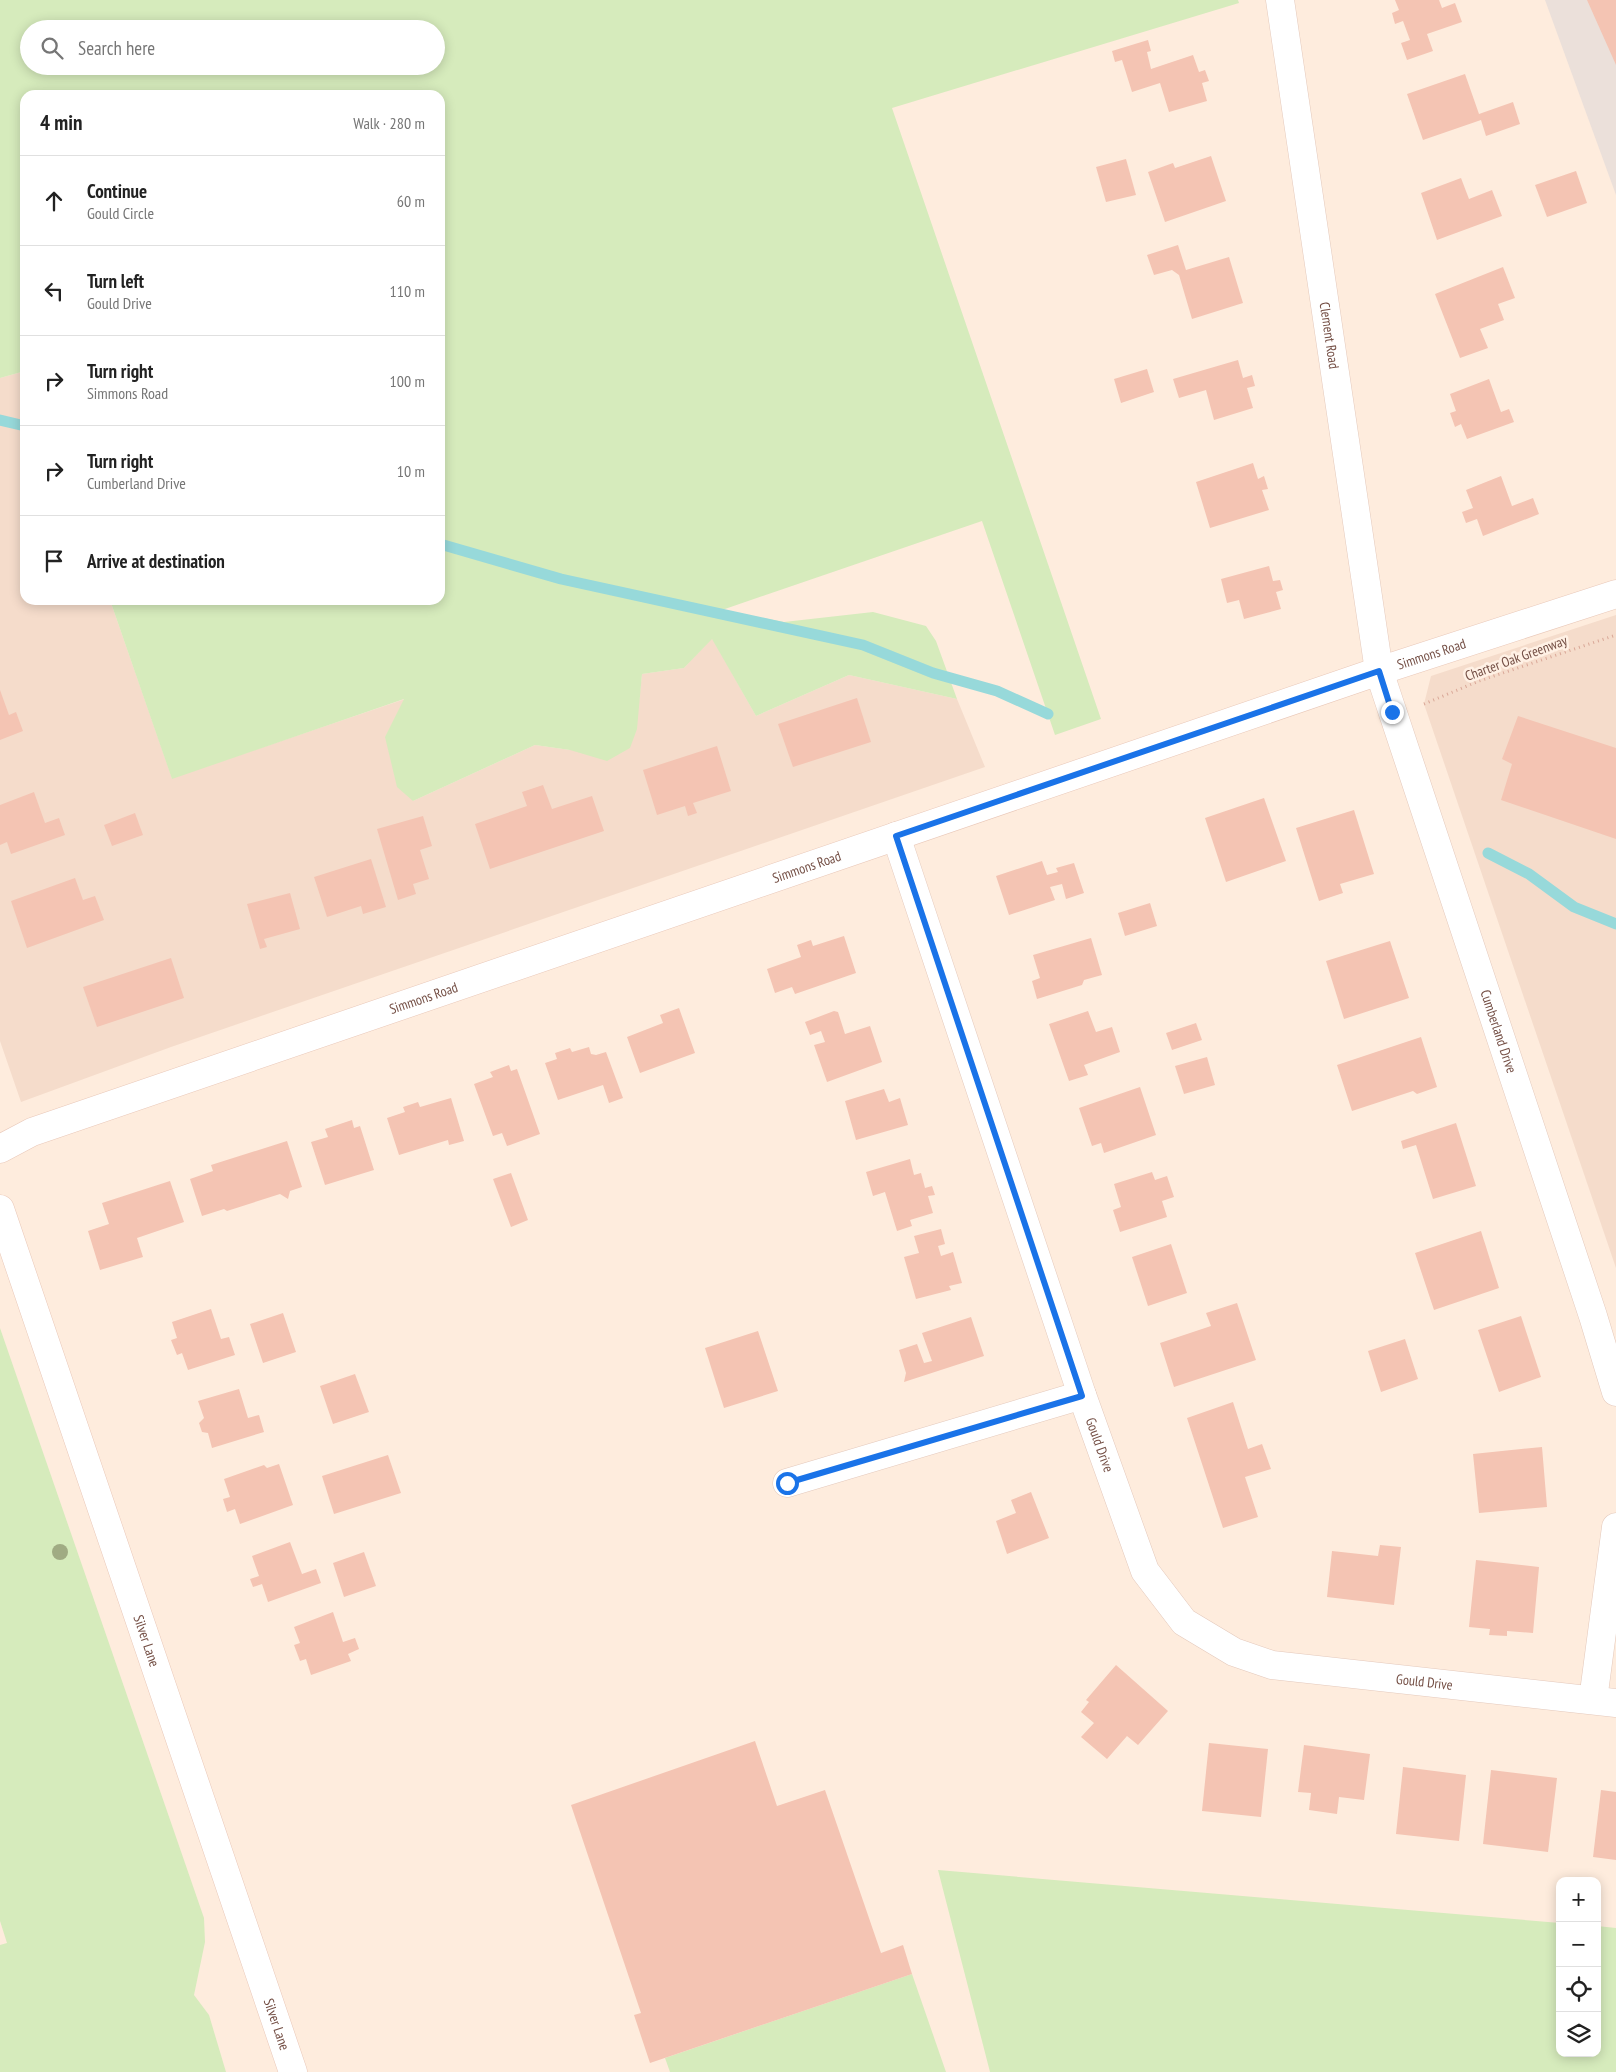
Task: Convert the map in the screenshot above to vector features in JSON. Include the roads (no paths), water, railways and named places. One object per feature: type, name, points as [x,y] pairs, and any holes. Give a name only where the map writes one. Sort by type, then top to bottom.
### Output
[{"type":"street","name":"Clement Road","points":[[1280,0],[1379,671]]},
{"type":"street","name":"Simmons Road","points":[[0,1149],[32,1132],[1379,671],[1616,594]]},
{"type":"street","name":"Cumberland Drive","points":[[1379,671],[1593,1316],[1616,1392]]},
{"type":"street","name":"Gould Drive","points":[[896,836],[1082,1396],[1145,1571],[1184,1622],[1234,1652],[1272,1665],[1605,1701]]},
{"type":"street","name":"Silver Lane","points":[[0,1209],[293,2072]]},
{"type":"street","points":[[787,1483],[1082,1396]]},
{"type":"street","points":[[1605,1701],[1616,1528]]},
{"type":"waterway","points":[[0,420],[20,425]]},
{"type":"waterway","points":[[445,545],[561,579],[863,645],[933,673],[997,691],[1048,714]]},
{"type":"waterway","points":[[1488,853],[1529,874],[1574,907],[1616,924]]}]
